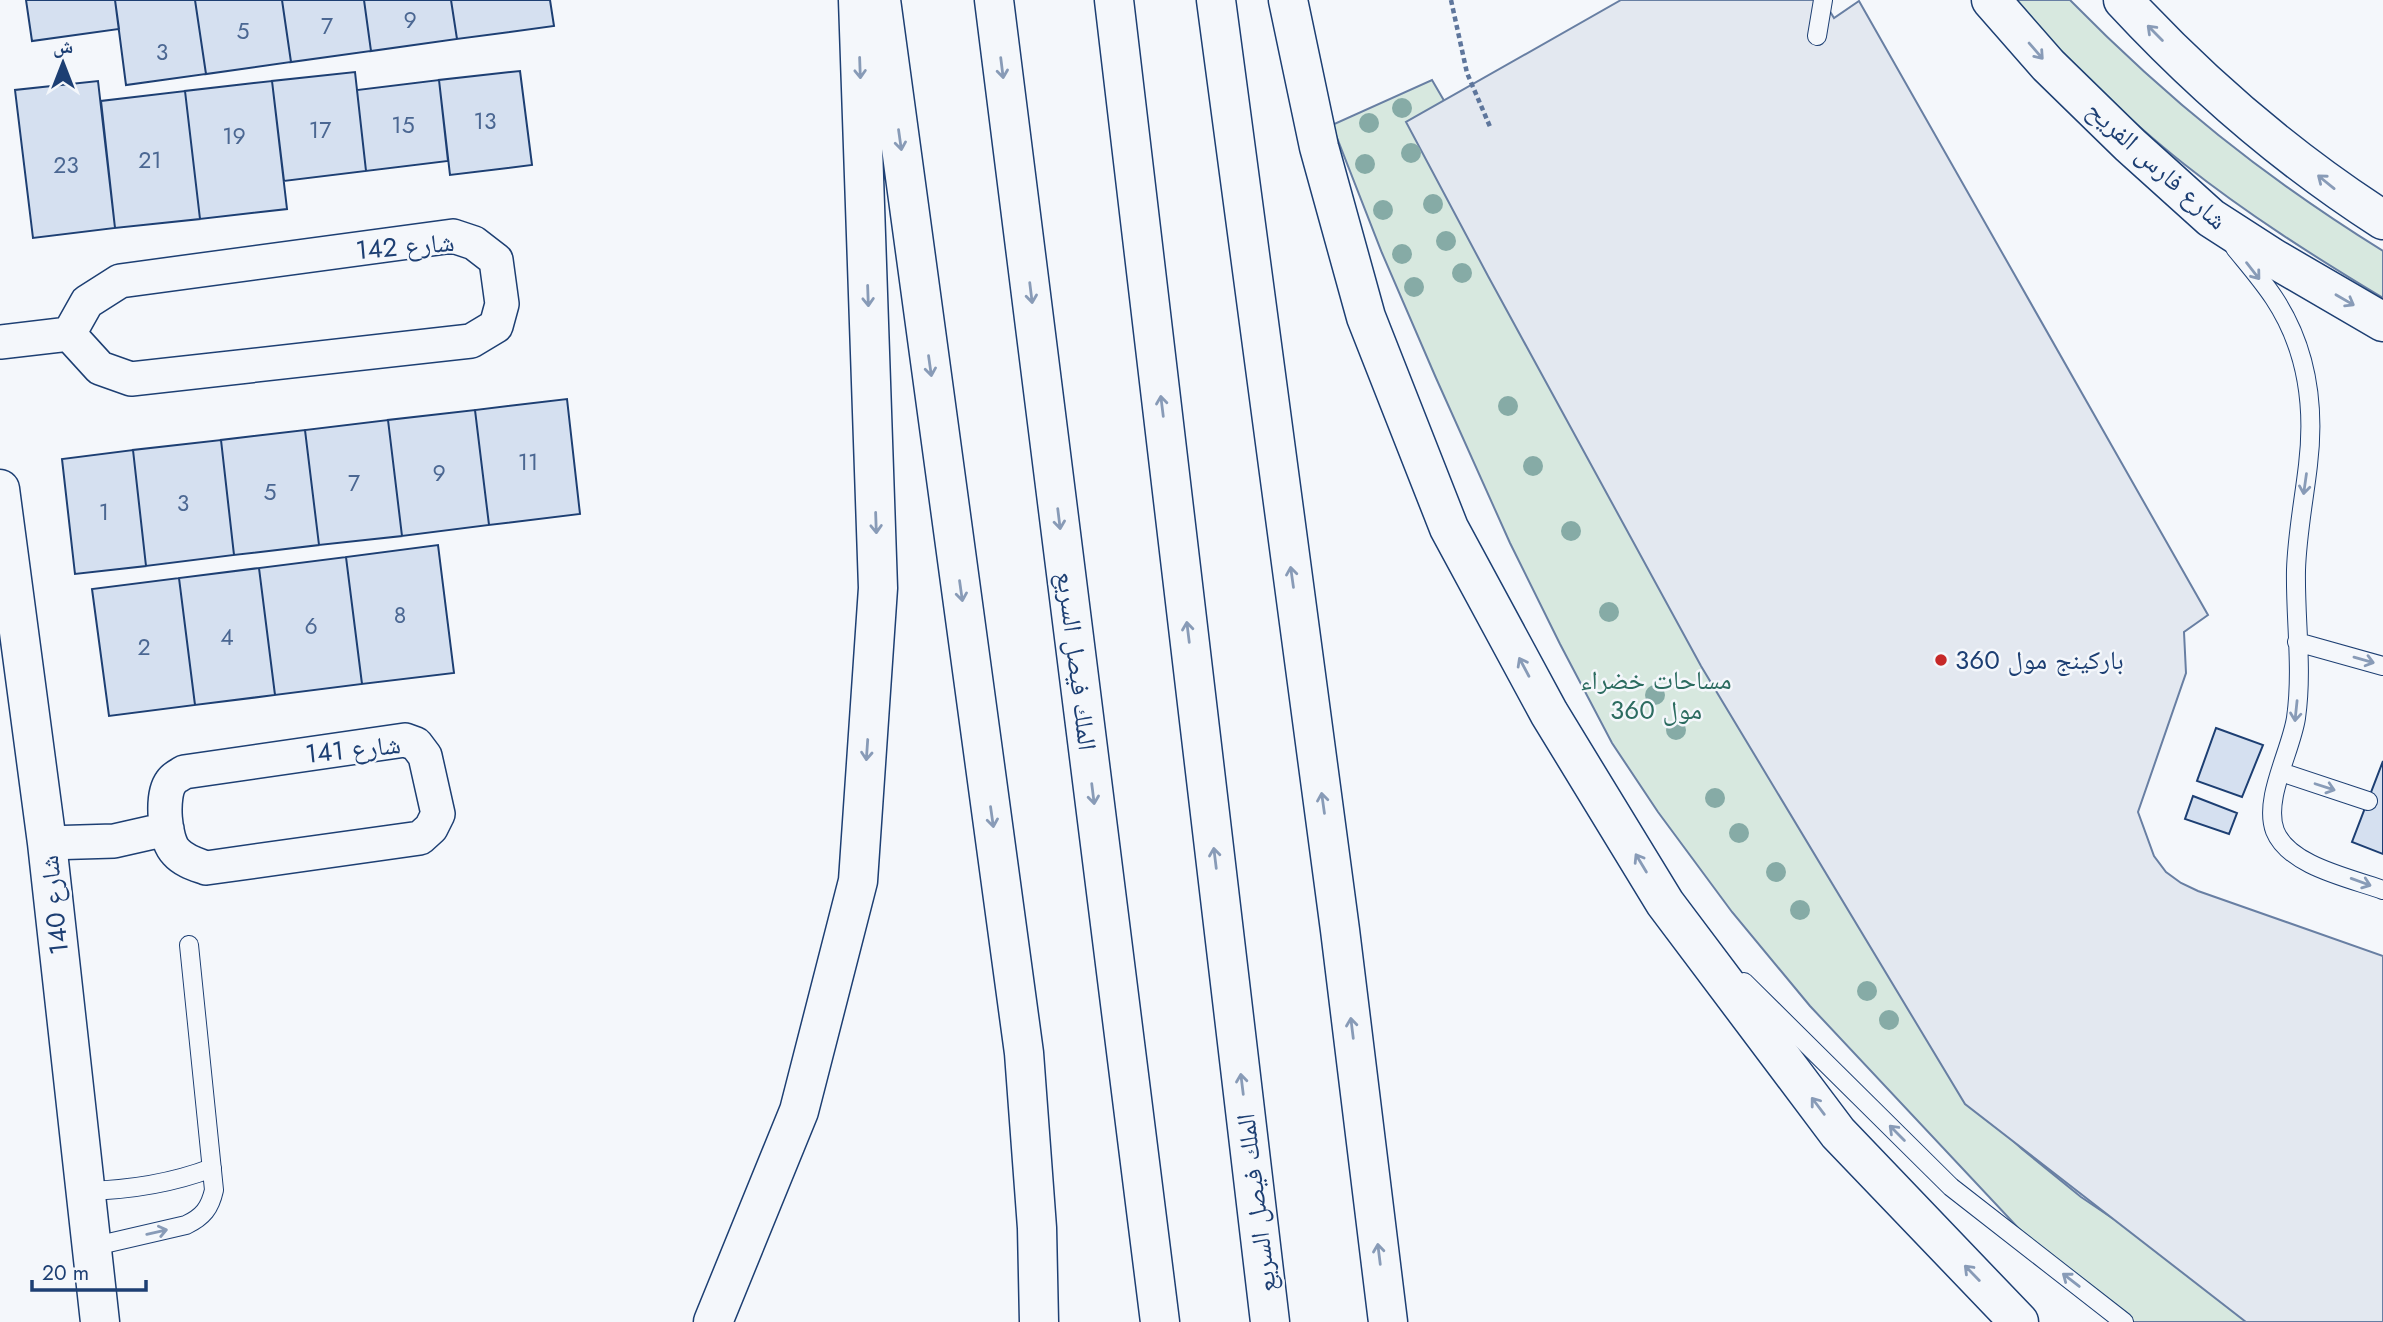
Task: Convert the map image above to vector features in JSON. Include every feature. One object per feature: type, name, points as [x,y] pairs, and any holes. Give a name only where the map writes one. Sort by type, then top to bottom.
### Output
[{"type":"main road","points":[[713,1322],[799,1111],[858,881],[878,589],[858,0]]},
{"type":"main road","points":[[881,0],[1024,1053],[1037,1228],[1039,1322]]},
{"type":"main road","name":"الملك فيصل السريع","points":[[994,0],[1160,1322]]},
{"type":"main road","name":"الملك فيصل السريع","points":[[1114,0],[1270,1322]]},
{"type":"main road","points":[[1216,0],[1340,930],[1388,1322]]},
{"type":"main road","points":[[1288,0],[1319,147],[1366,317],[1449,528],[1549,713],[1665,903],[1838,1133],[2020,1322]]},
{"type":"main road","name":"شارع فارس الفريح","points":[[1991,0],[2048,65],[2130,145],[2211,218],[2273,258],[2383,322]]},
{"type":"main road","points":[[2123,0],[2231,105],[2335,189],[2383,220]]},
{"type":"main road","name":"شارع 140","points":[[0,489],[47,843],[100,1322]]},
{"type":"street","name":"شارع 142","points":[[453,236],[474,243],[496,260],[502,304],[496,326],[471,341],[131,379],[100,368],[69,334],[87,302],[120,281],[453,236]]},
{"type":"street","points":[[0,342],[69,334]]},
{"type":"street","name":"شارع 141","points":[[405,740],[416,744],[425,756],[439,814],[431,828],[420,838],[206,868],[189,862],[174,850],[167,829],[165,794],[172,780],[184,772],[405,740]]},
{"type":"street","points":[[47,843],[114,841],[167,829]]},
{"type":"lane","points":[[1817,36],[1824,0]]},
{"type":"lane","points":[[2211,218],[2274,298],[2298,348],[2311,403],[2311,437],[2296,572],[2296,718],[2272,815],[2275,831],[2285,848],[2304,862],[2383,890]]},
{"type":"lane","points":[[2297,642],[2383,666]]},
{"type":"lane","points":[[2281,772],[2368,801]]},
{"type":"lane","points":[[1665,903],[1951,1186],[2124,1322]]},
{"type":"lane","points":[[91,1247],[186,1226],[198,1220],[212,1201],[214,1190],[189,945]]},
{"type":"lane","points":[[85,1191],[152,1186],[183,1179],[212,1168]]},
{"type":"path","points":[[1451,0],[1467,73],[1491,129]]},
{"type":"green space","points":[[2009,0],[2070,0],[2144,71],[2219,135],[2298,195],[2383,251],[2383,298],[2282,234],[2184,164],[2072,64]]},
{"type":"green space","name":"مساحات خضراء 360 مول","points":[[1432,80],[1994,1123],[2081,1197],[2112,1218],[2161,1244],[2265,1322],[2129,1322],[2038,1249],[1810,1006],[1732,912],[1658,812],[1612,743],[1510,543],[1382,253],[1332,125]]},
{"type":"shaded area","name":"باركينج مول 360","points":[[1621,0],[1823,0],[1834,18],[1859,1],[2208,615],[2184,632],[2186,673],[2138,812],[2154,856],[2166,872],[2198,891],[2383,956],[2383,1322],[2246,1322],[1965,1104],[1701,666],[1406,122]]},
{"type":"building","points":[[26,0],[115,0],[119,29],[32,41]]},
{"type":"building","points":[[115,0],[195,0],[206,74],[126,85]]},
{"type":"building","points":[[195,0],[282,0],[291,62],[206,74]]},
{"type":"building","points":[[282,0],[364,0],[371,51],[291,62]]},
{"type":"building","points":[[364,0],[451,0],[457,39],[371,51]]},
{"type":"building","points":[[451,0],[550,0],[554,26],[457,39]]},
{"type":"building","points":[[520,71],[532,165],[450,175],[439,80]]},
{"type":"building","points":[[355,72],[366,171],[284,181],[272,81]]},
{"type":"building","points":[[439,80],[448,161],[366,171],[357,90]]},
{"type":"building","points":[[98,81],[115,228],[33,238],[15,90]]},
{"type":"building","points":[[272,81],[287,209],[200,219],[185,91]]},
{"type":"building","points":[[185,91],[200,219],[115,228],[101,101]]},
{"type":"building","points":[[567,399],[580,514],[489,525],[475,410]]},
{"type":"building","points":[[475,410],[489,525],[402,536],[388,420]]},
{"type":"building","points":[[388,420],[402,536],[319,545],[305,430]]},
{"type":"building","points":[[305,430],[319,545],[234,555],[221,440]]},
{"type":"building","points":[[221,440],[234,555],[146,566],[133,450]]},
{"type":"building","points":[[133,450],[146,566],[75,574],[62,459]]},
{"type":"building","points":[[438,545],[454,673],[362,684],[346,557]]},
{"type":"building","points":[[346,557],[362,684],[275,695],[259,568]]},
{"type":"building","points":[[259,568],[275,695],[195,705],[179,578]]},
{"type":"building","points":[[179,578],[195,705],[109,716],[92,589]]},
{"type":"building","points":[[2216,728],[2263,745],[2242,797],[2197,781]]},
{"type":"building","points":[[2383,761],[2383,854],[2352,842]]},
{"type":"building","points":[[2193,796],[2237,813],[2229,834],[2185,819]]},
{"type":"place","name":"باركينج مول 360","points":[[1941,660]]}]
